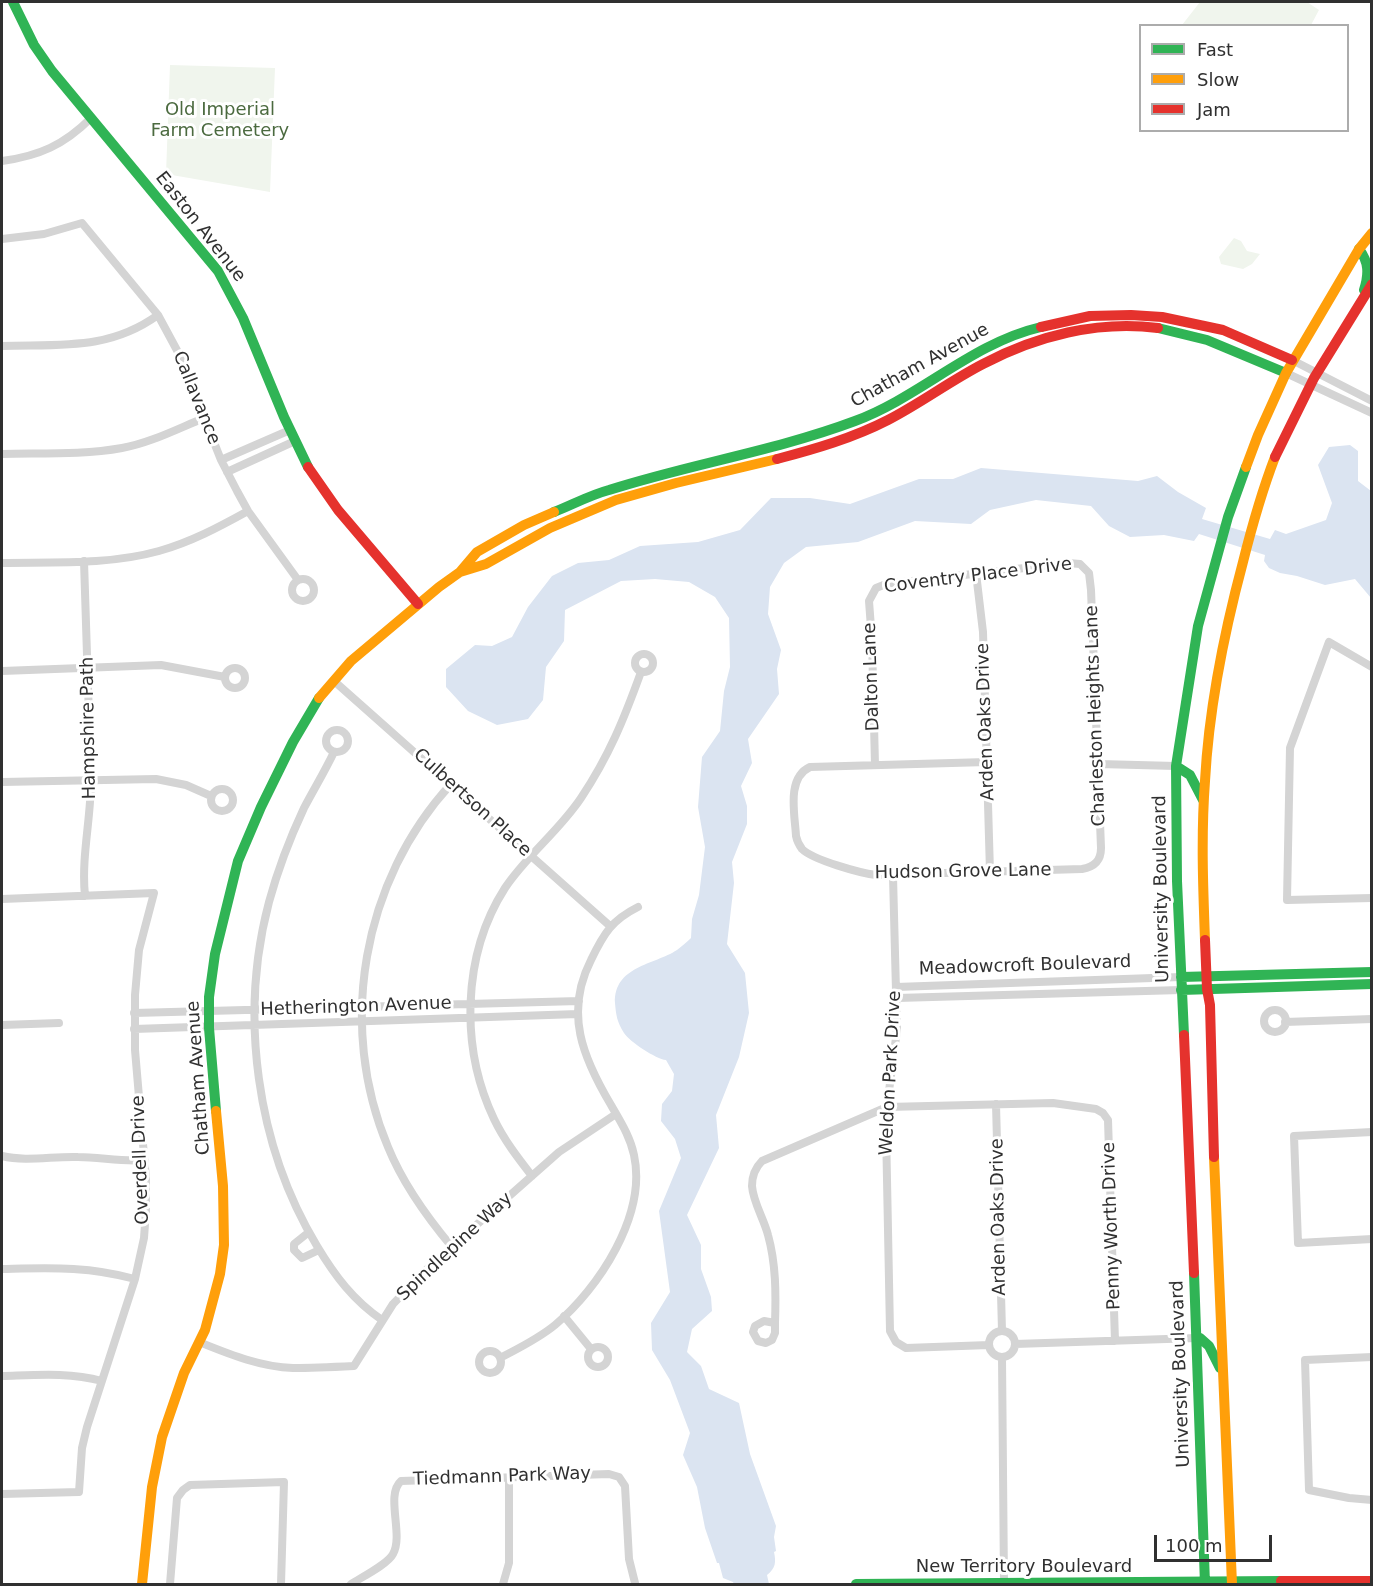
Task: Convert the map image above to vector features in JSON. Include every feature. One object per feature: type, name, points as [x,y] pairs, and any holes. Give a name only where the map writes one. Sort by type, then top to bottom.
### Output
[{"type":"street","name":"Easton Avenue","points":[[13,2],[34,45],[52,71],[218,271],[235,298],[247,324],[295,441],[325,494],[418,604]]},
{"type":"street","points":[[2,160],[24,158],[44,152],[79,130],[91,118]]},
{"type":"street","name":"Callavance","points":[[2,239],[44,234],[82,223],[158,315],[178,354],[227,472],[248,511],[298,580]]},
{"type":"street","name":"University Boulevard","points":[[1205,1584],[1177,881],[1176,766],[1198,626],[1217,551],[1258,435],[1292,360],[1371,233]]},
{"type":"street","points":[[1359,249],[1366,259],[1368,269],[1360,302]]},
{"type":"street","points":[[1232,1584],[1203,870],[1203,801],[1209,733],[1216,678],[1229,613],[1252,525],[1283,439],[1318,372],[1371,284]]},
{"type":"street","points":[[2,346],[101,342],[134,331],[158,315]]},
{"type":"street","points":[[1110,315],[1112,327]]},
{"type":"street","name":"Chatham Avenue","points":[[142,1584],[153,1487],[162,1437],[184,1373],[208,1322],[220,1274],[225,1218],[209,1028],[210,979],[215,954],[238,861],[261,807],[292,742],[316,702],[351,661],[460,572],[477,552],[515,530],[607,490],[832,429],[872,415],[974,354],[1009,338],[1058,322],[1110,315],[1162,317],[1208,325],[1240,336],[1318,372],[1371,401]]},
{"type":"street","name":"Chatham Avenue","points":[[460,572],[487,564],[575,515],[617,500],[820,447],[858,434],[908,409],[985,362],[1016,348],[1067,333],[1112,327],[1140,327],[1181,333],[1215,344],[1286,373],[1371,413]]},
{"type":"street","points":[[2,454],[100,451],[123,448],[148,441],[204,418]]},
{"type":"street","points":[[221,460],[290,430]]},
{"type":"street","points":[[227,472],[295,441]]},
{"type":"street","points":[[2,563],[84,561],[156,552],[185,543],[248,511]]},
{"type":"street","name":"Hampshire Path","points":[[84,561],[91,780],[91,811],[83,876],[85,896]]},
{"type":"street","name":"Coventry Place Drive","points":[[874,590],[886,584],[1068,562],[1083,566]]},
{"type":"street","name":"Charleston Heights Lane","points":[[1083,566],[1089,573],[1091,590],[1099,764],[1101,848],[1100,857],[1094,865]]},
{"type":"street","name":"Arden Oaks Drive","points":[[976,573],[983,632],[990,872]]},
{"type":"street","name":"Dalton Lane","points":[[874,590],[869,598],[869,606],[875,765]]},
{"type":"street","points":[[1371,667],[1329,642],[1290,748],[1287,900],[1371,898]]},
{"type":"street","points":[[2,671],[161,665],[225,677]]},
{"type":"street","points":[[532,1176],[505,1139],[486,1100],[474,1060],[471,1004],[476,961],[492,914],[504,890],[531,856],[567,818],[588,786],[622,726],[641,672]]},
{"type":"street","name":"Culbertson Place","points":[[334,681],[610,926]]},
{"type":"street","points":[[334,752],[305,806],[279,867],[269,904],[261,945],[255,1010],[257,1062],[269,1130],[291,1195],[319,1250],[342,1285],[382,1320]]},
{"type":"street","points":[[875,765],[987,762]]},
{"type":"street","points":[[1099,764],[1185,768],[1203,801]]},
{"type":"street","name":"Hudson Grove Lane","points":[[875,765],[817,766],[810,767],[801,773],[796,779],[795,790],[796,836],[801,847],[810,854],[853,870],[876,875],[1082,869],[1094,865]]},
{"type":"street","points":[[2,782],[164,780],[186,785],[211,796]]},
{"type":"street","points":[[451,784],[418,825],[392,872],[373,926],[363,984],[362,1022],[369,1084],[375,1111],[388,1147],[416,1200],[452,1246]]},
{"type":"street","name":"Weldon Park Drive","points":[[893,876],[897,1039],[887,1107],[890,1328],[896,1342],[906,1348],[989,1345]]},
{"type":"street","name":"Overdell Drive","points":[[2,1494],[80,1492],[82,1448],[135,1279],[144,1238],[146,1210],[144,1161],[134,1013],[139,950],[154,893],[85,896]]},
{"type":"street","points":[[2,899],[85,896]]},
{"type":"street","points":[[500,1358],[530,1342],[578,1303],[613,1252],[632,1210],[636,1191],[634,1155],[628,1136],[588,1065],[583,1050],[578,1014],[588,965],[610,926],[620,916],[638,907]]},
{"type":"street","name":"Meadowcroft Boulevard","points":[[896,987],[1371,972]]},
{"type":"street","name":"Meadowcroft Boulevard","points":[[897,998],[1371,984]]},
{"type":"street","name":"Hetherington Avenue","points":[[134,1013],[579,1001]]},
{"type":"street","name":"Hetherington Avenue","points":[[134,1029],[578,1014]]},
{"type":"street","points":[[1286,1022],[1371,1019]]},
{"type":"street","points":[[2,1025],[59,1023]]},
{"type":"street","name":"Penny Worth Drive","points":[[996,1104],[1053,1103],[1096,1109],[1103,1113],[1109,1125],[1115,1341]]},
{"type":"street","points":[[774,1323],[775,1281],[772,1253],[766,1226],[752,1189],[753,1175],[758,1166],[768,1157],[887,1107],[996,1104]]},
{"type":"street","name":"Arden Oaks Drive","points":[[996,1104],[1002,1330]]},
{"type":"street","name":"Spindlepine Way","points":[[199,1342],[239,1358],[266,1364],[292,1368],[354,1366],[393,1304],[411,1285],[559,1152],[616,1114]]},
{"type":"street","points":[[1371,1132],[1294,1136],[1298,1243],[1371,1239]]},
{"type":"street","points":[[2,1156],[144,1161]]},
{"type":"street","points":[[309,1232],[294,1244],[294,1250],[302,1258],[319,1250]]},
{"type":"street","points":[[2,1269],[83,1268],[106,1271],[135,1279]]},
{"type":"street","points":[[564,1316],[591,1349]]},
{"type":"street","points":[[1002,1330],[1012,1334],[1015,1344],[1013,1353],[1002,1357],[993,1354],[989,1345],[992,1335],[1002,1330]]},
{"type":"street","points":[[1015,1344],[1200,1338],[1209,1346],[1223,1374]]},
{"type":"street","points":[[1002,1357],[1004,1584]]},
{"type":"street","points":[[1371,1357],[1305,1360],[1309,1490],[1371,1500]]},
{"type":"street","points":[[2,1376],[63,1375],[83,1376],[102,1381]]},
{"type":"street","name":"Tiedmann Park Way","points":[[351,1584],[393,1556],[396,1547],[395,1488],[401,1480],[609,1474],[619,1477],[625,1486],[629,1559],[635,1583]]},
{"type":"street","points":[[503,1584],[509,1563],[508,1477]]},
{"type":"street","points":[[170,1584],[177,1498],[183,1490],[190,1485],[284,1482],[281,1584]]},
{"type":"street","name":"New Territory Boulevard","points":[[856,1584],[1232,1584],[1326,1580],[1371,1581]]},
{"type":"green space","points":[[1200,2],[1307,2],[1319,10],[1312,24],[1183,24]]},
{"type":"green space","name":"Old Imperial Farm Cemetery","points":[[170,65],[275,68],[270,192],[166,174]]},
{"type":"green space","points":[[1234,238],[1241,241],[1247,251],[1260,254],[1252,264],[1243,269],[1221,264],[1219,257]]},
{"type":"shaded area","points":[[1350,445],[1358,451],[1358,481],[1371,491],[1371,598],[1355,579],[1325,585],[1280,573],[1269,568],[1264,561],[1265,555],[1199,534],[1194,541],[1164,535],[1130,537],[1109,526],[1091,506],[1036,500],[990,510],[971,524],[915,521],[858,542],[806,547],[784,563],[770,587],[768,614],[781,650],[777,669],[779,694],[748,739],[752,763],[741,786],[747,806],[747,824],[732,862],[734,883],[727,944],[745,973],[749,1013],[739,1057],[716,1115],[719,1148],[687,1215],[701,1245],[701,1269],[711,1297],[712,1311],[692,1329],[687,1352],[701,1366],[709,1389],[739,1403],[750,1454],[776,1526],[775,1562],[767,1575],[769,1584],[734,1584],[723,1578],[705,1528],[697,1487],[683,1455],[690,1433],[670,1380],[652,1350],[651,1323],[670,1292],[659,1211],[681,1158],[675,1139],[661,1121],[662,1104],[672,1091],[674,1074],[666,1060],[644,1050],[624,1033],[617,1018],[615,1003],[616,991],[628,974],[677,950],[691,938],[692,919],[699,895],[705,847],[698,807],[702,757],[720,731],[724,691],[730,667],[729,618],[715,597],[689,582],[655,579],[621,581],[565,610],[564,641],[546,667],[543,700],[528,719],[497,725],[468,711],[446,687],[446,669],[475,645],[492,646],[512,637],[528,607],[552,576],[578,563],[609,560],[640,546],[698,542],[740,530],[771,498],[810,498],[850,504],[919,479],[953,479],[981,468],[1138,481],[1157,476],[1178,492],[1206,508],[1202,519],[1270,539],[1275,530],[1286,534],[1326,520],[1332,503],[1318,465],[1329,447]]},
{"type":"traffic: fast","points":[[13,2],[34,45],[52,71],[218,271],[243,318],[284,417],[308,467]]},
{"type":"traffic: fast","points":[[1359,249],[1367,268],[1364,290]]},
{"type":"traffic: fast","points":[[554,512],[602,492],[670,472],[794,441],[855,421],[879,411],[992,345],[1041,327]]},
{"type":"traffic: fast","points":[[1158,328],[1207,340],[1286,373]]},
{"type":"traffic: fast","points":[[1184,1035],[1177,881],[1176,766],[1198,626],[1228,517],[1246,467]]},
{"type":"traffic: fast","points":[[216,1111],[209,1028],[209,997],[215,954],[238,861],[293,742],[319,698]]},
{"type":"traffic: fast","points":[[1176,766],[1190,775],[1203,800]]},
{"type":"traffic: fast","points":[[1181,977],[1372,972]]},
{"type":"traffic: fast","points":[[1181,990],[1372,984]]},
{"type":"traffic: fast","points":[[1194,1273],[1205,1584]]},
{"type":"traffic: fast","points":[[1197,1338],[1209,1346],[1220,1368]]},
{"type":"traffic: fast","points":[[856,1584],[1281,1581]]},
{"type":"traffic: slow","points":[[1246,467],[1286,373],[1359,249],[1372,233]]},
{"type":"traffic: slow","points":[[1205,940],[1203,821],[1207,753],[1214,697],[1236,589],[1275,457]]},
{"type":"traffic: slow","points":[[460,572],[486,564],[550,528],[616,500],[777,459]]},
{"type":"traffic: slow","points":[[319,698],[351,661],[460,572],[477,552],[524,525],[554,512]]},
{"type":"traffic: slow","points":[[142,1584],[152,1487],[162,1437],[184,1373],[205,1330],[220,1274],[224,1245],[223,1186],[216,1111]]},
{"type":"traffic: slow","points":[[1214,1157],[1232,1584]]},
{"type":"traffic: jam","points":[[1275,457],[1314,378],[1372,284]]},
{"type":"traffic: jam","points":[[1041,327],[1090,316],[1162,317],[1223,330],[1292,360]]},
{"type":"traffic: jam","points":[[777,459],[834,442],[875,426],[971,371],[1024,345],[1090,328],[1113,326],[1158,328]]},
{"type":"traffic: jam","points":[[308,467],[338,510],[418,604]]},
{"type":"traffic: jam","points":[[1205,940],[1210,1005],[1214,1157]]},
{"type":"traffic: jam","points":[[1184,1035],[1194,1273]]},
{"type":"traffic: jam","points":[[1281,1581],[1372,1581]]}]
